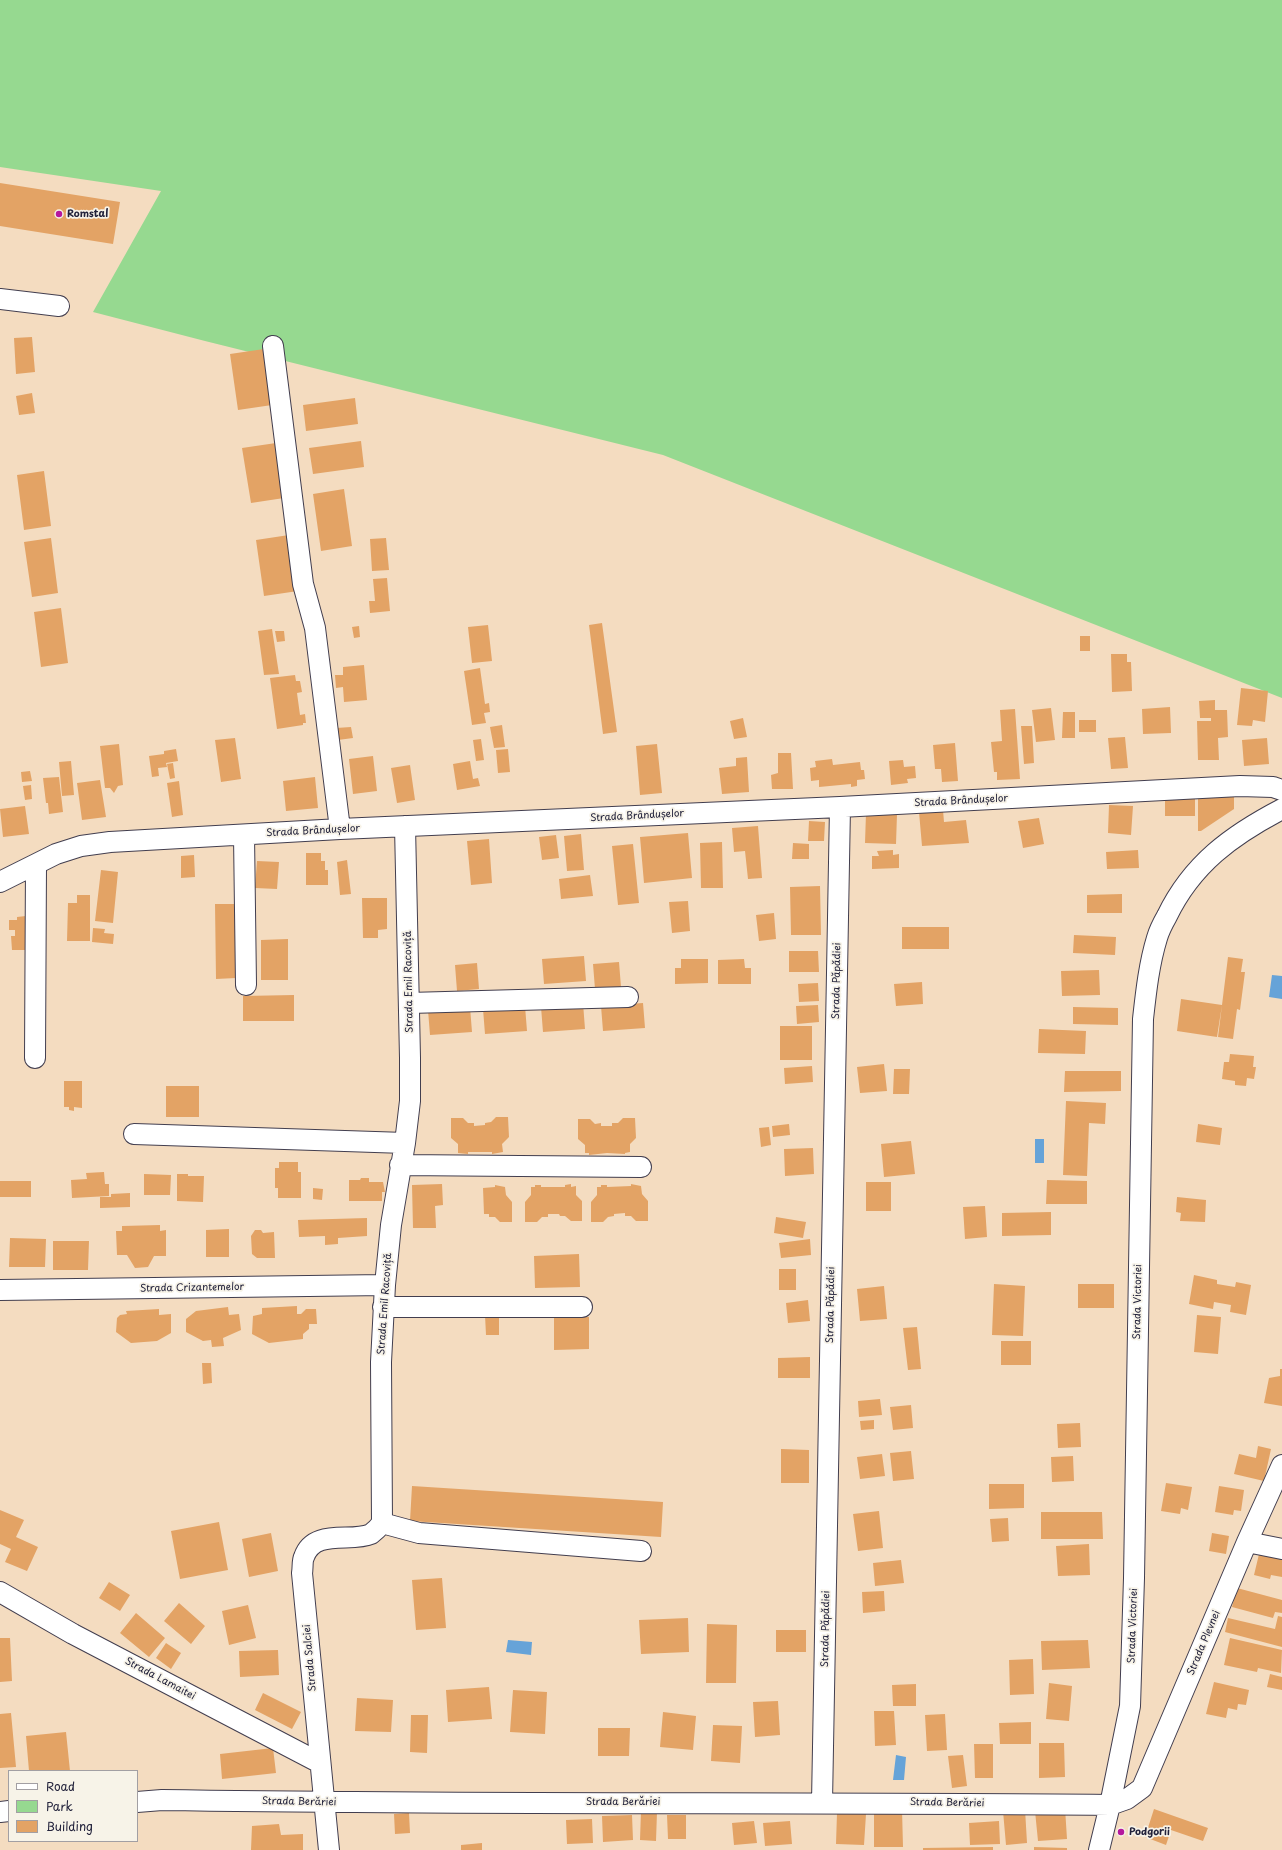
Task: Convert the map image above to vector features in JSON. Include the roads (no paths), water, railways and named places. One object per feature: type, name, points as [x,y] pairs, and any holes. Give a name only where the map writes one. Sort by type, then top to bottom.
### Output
[{"type":"street","points":[[0,299],[59,306]]},
{"type":"street","points":[[273,346],[303,584],[315,628],[340,829]]},
{"type":"street","name":"Strada Brândușelor","points":[[0,882],[56,854],[81,846],[110,842],[340,829],[840,807],[1240,786],[1273,787],[1282,790]]},
{"type":"street","name":"Strada Păpădiei","points":[[822,1802],[840,807]]},
{"type":"street","name":"Strada Victoriei","points":[[1099,1850],[1110,1805],[1130,1706],[1143,1019],[1147,980],[1157,937],[1171,907],[1186,883],[1205,861],[1231,838],[1282,809]]},
{"type":"street","name":"Strada Emil Racoviță","points":[[382,1523],[381,1362],[383,1307],[391,1225],[400,1165],[405,1143],[410,1101],[405,826]]},
{"type":"street","points":[[244,835],[246,985]]},
{"type":"street","points":[[35,1058],[36,865]]},
{"type":"street","points":[[409,1003],[628,997]]},
{"type":"street","points":[[134,1134],[405,1143]]},
{"type":"street","points":[[400,1165],[641,1167]]},
{"type":"street","name":"Strada Crizantemelor","points":[[0,1290],[385,1285]]},
{"type":"street","points":[[383,1307],[582,1307]]},
{"type":"street","name":"Strada Plevnei","points":[[1110,1805],[1127,1799],[1142,1788],[1247,1542],[1282,1465]]},
{"type":"street","points":[[382,1523],[420,1533],[641,1551]]},
{"type":"street","name":"Strada Salciei","points":[[329,1850],[302,1573],[304,1557],[314,1544],[320,1541],[338,1537],[363,1536],[371,1533],[382,1523]]},
{"type":"street","points":[[1247,1542],[1282,1549]]},
{"type":"street","name":"Strada Lamaitei","points":[[0,1592],[73,1634],[320,1762]]},
{"type":"street","points":[[1120,1757],[1153,1763]]},
{"type":"street","name":"Strada Berăriei","points":[[138,1802],[162,1800],[324,1803],[822,1802],[1110,1805]]},
{"type":"water","points":[[1272,975],[1282,976],[1282,999],[1269,997]]},
{"type":"water","points":[[1035,1139],[1044,1139],[1044,1163],[1035,1163]]},
{"type":"water","points":[[508,1640],[532,1642],[531,1655],[506,1652]]},
{"type":"water","points":[[896,1755],[906,1757],[904,1780],[893,1780]]},
{"type":"place","name":"Romstal","points":[[59,214]]},
{"type":"place","name":"Podgorii","points":[[1121,1832]]}]
